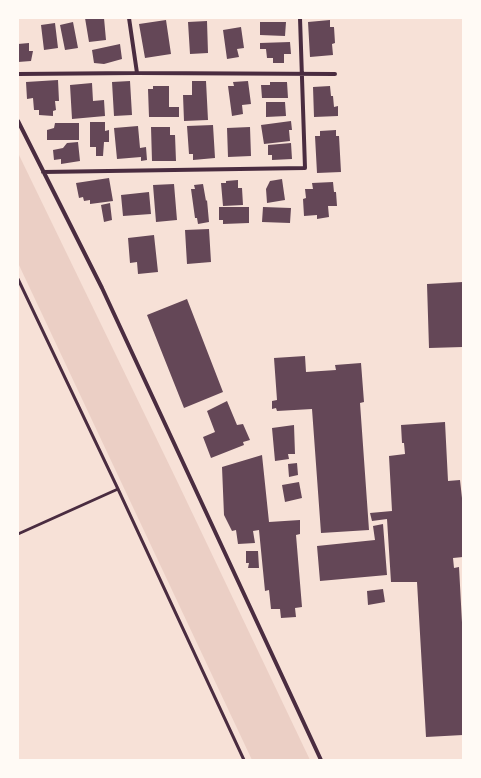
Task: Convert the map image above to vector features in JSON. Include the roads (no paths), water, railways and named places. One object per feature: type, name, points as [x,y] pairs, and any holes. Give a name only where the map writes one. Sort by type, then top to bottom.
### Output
[{"type":"street","points":[[128,18],[137,73]]},
{"type":"street","points":[[43,172],[305,168],[300,18]]},
{"type":"street","points":[[18,74],[335,74]]},
{"type":"street","points":[[18,122],[102,288],[321,760]]},
{"type":"lane","points":[[18,279],[118,489],[244,760]]},
{"type":"lane","points":[[18,534],[118,489]]}]
